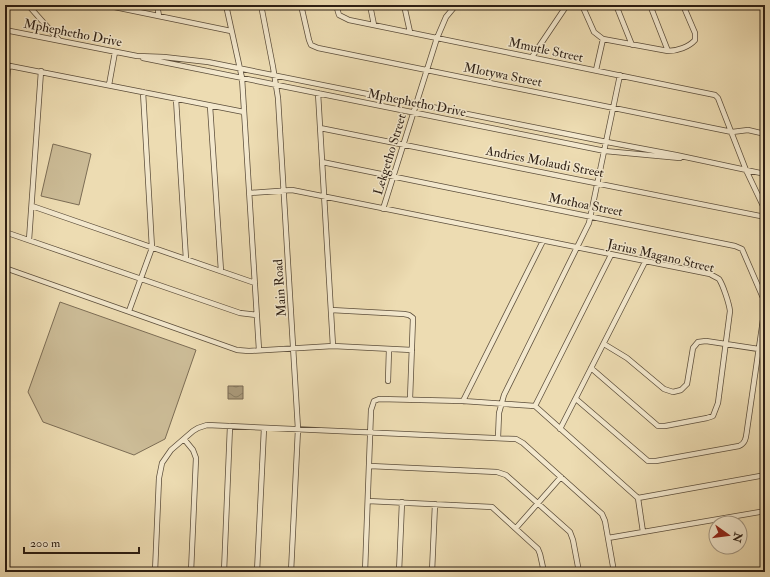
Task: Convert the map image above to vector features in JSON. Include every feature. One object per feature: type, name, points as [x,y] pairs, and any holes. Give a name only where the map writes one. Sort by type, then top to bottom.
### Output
[{"type":"street","points":[[28,5],[60,40]]},
{"type":"street","points":[[105,5],[231,31]]},
{"type":"street","points":[[157,5],[159,16]]},
{"type":"street","points":[[226,5],[242,78],[259,350]]},
{"type":"street","name":"Main Road","points":[[261,5],[276,84],[294,347],[298,429],[291,572]]},
{"type":"street","name":"Mlotywa Street","points":[[302,5],[309,40],[314,47],[732,132],[748,130],[765,134]]},
{"type":"street","points":[[370,5],[374,25]]},
{"type":"street","points":[[405,5],[410,32]]},
{"type":"street","name":"Lekgetho Street","points":[[383,209],[437,38],[446,17],[456,5]]},
{"type":"street","points":[[532,57],[567,5]]},
{"type":"street","points":[[582,5],[594,32],[603,39],[668,51],[678,50],[692,44],[695,40],[695,33],[683,5]]},
{"type":"street","points":[[616,5],[632,45]]},
{"type":"street","points":[[650,5],[668,51]]},
{"type":"street","name":"Mmutle Street","points":[[336,7],[339,15],[343,18],[715,95],[718,98],[732,132]]},
{"type":"street","name":"Mphephetho Drive","points":[[5,30],[605,151],[693,159]]},
{"type":"street","points":[[596,70],[603,39]]},
{"type":"street","points":[[109,85],[115,52]]},
{"type":"street","name":"Mphephetho Drive","points":[[137,56],[201,60],[765,174]]},
{"type":"street","points":[[5,105],[6,65],[244,112]]},
{"type":"street","points":[[29,240],[41,71]]},
{"type":"street","points":[[498,438],[500,403],[590,223],[620,76]]},
{"type":"street","points":[[129,311],[152,248],[143,92]]},
{"type":"street","points":[[318,93],[333,346]]},
{"type":"street","points":[[176,99],[186,259]]},
{"type":"street","points":[[210,106],[221,271]]},
{"type":"street","name":"Andries Molaudi Street","points":[[320,128],[765,217]]},
{"type":"street","points":[[732,132],[746,170],[765,210]]},
{"type":"street","name":"Mothoa Street","points":[[322,162],[592,216],[740,248],[745,254],[765,304],[759,349]]},
{"type":"street","name":"Jarius Magano Street","points":[[250,193],[292,190],[710,274],[717,278],[730,308],[718,403],[715,414],[707,418],[672,425],[661,426],[655,424],[591,368]]},
{"type":"street","points":[[32,206],[255,283]]},
{"type":"street","points":[[5,232],[240,313],[257,315]]},
{"type":"street","points":[[463,401],[543,241]]},
{"type":"street","points":[[535,406],[611,255]]},
{"type":"street","points":[[560,429],[645,262]]},
{"type":"street","points":[[5,268],[237,350],[333,346],[412,350]]},
{"type":"street","points":[[331,310],[409,315],[413,318],[410,399]]},
{"type":"street","points":[[604,344],[627,358],[664,389],[673,392],[681,390],[687,384],[695,344],[702,341],[765,350]]},
{"type":"street","points":[[388,381],[389,349]]},
{"type":"street","points":[[576,400],[648,461],[656,461],[739,446],[742,445],[746,438],[759,349]]},
{"type":"street","points":[[365,572],[372,403],[379,398],[463,401],[535,406],[638,498],[643,532]]},
{"type":"street","points":[[155,572],[160,469],[166,456],[193,431],[203,426],[498,438],[519,441],[602,514],[614,572]]},
{"type":"street","points":[[224,572],[230,426]]},
{"type":"street","points":[[257,572],[264,428]]},
{"type":"street","points":[[184,439],[193,450],[196,458],[191,572]]},
{"type":"street","points":[[370,466],[501,473],[511,478],[570,532],[574,540],[579,572]]},
{"type":"street","points":[[638,498],[765,475]]},
{"type":"street","points":[[516,528],[561,477]]},
{"type":"street","points":[[368,501],[492,507],[538,549],[544,572]]},
{"type":"street","points":[[399,572],[402,502]]},
{"type":"street","points":[[432,572],[435,504]]},
{"type":"street","points":[[608,538],[765,511]]},
{"type":"shaded area","points":[[53,144],[91,154],[79,205],[41,196]]},
{"type":"shaded area","points":[[60,302],[196,350],[165,439],[134,455],[43,422],[28,392]]},
{"type":"water","points":[[228,386],[243,386],[243,399],[228,399]]}]
